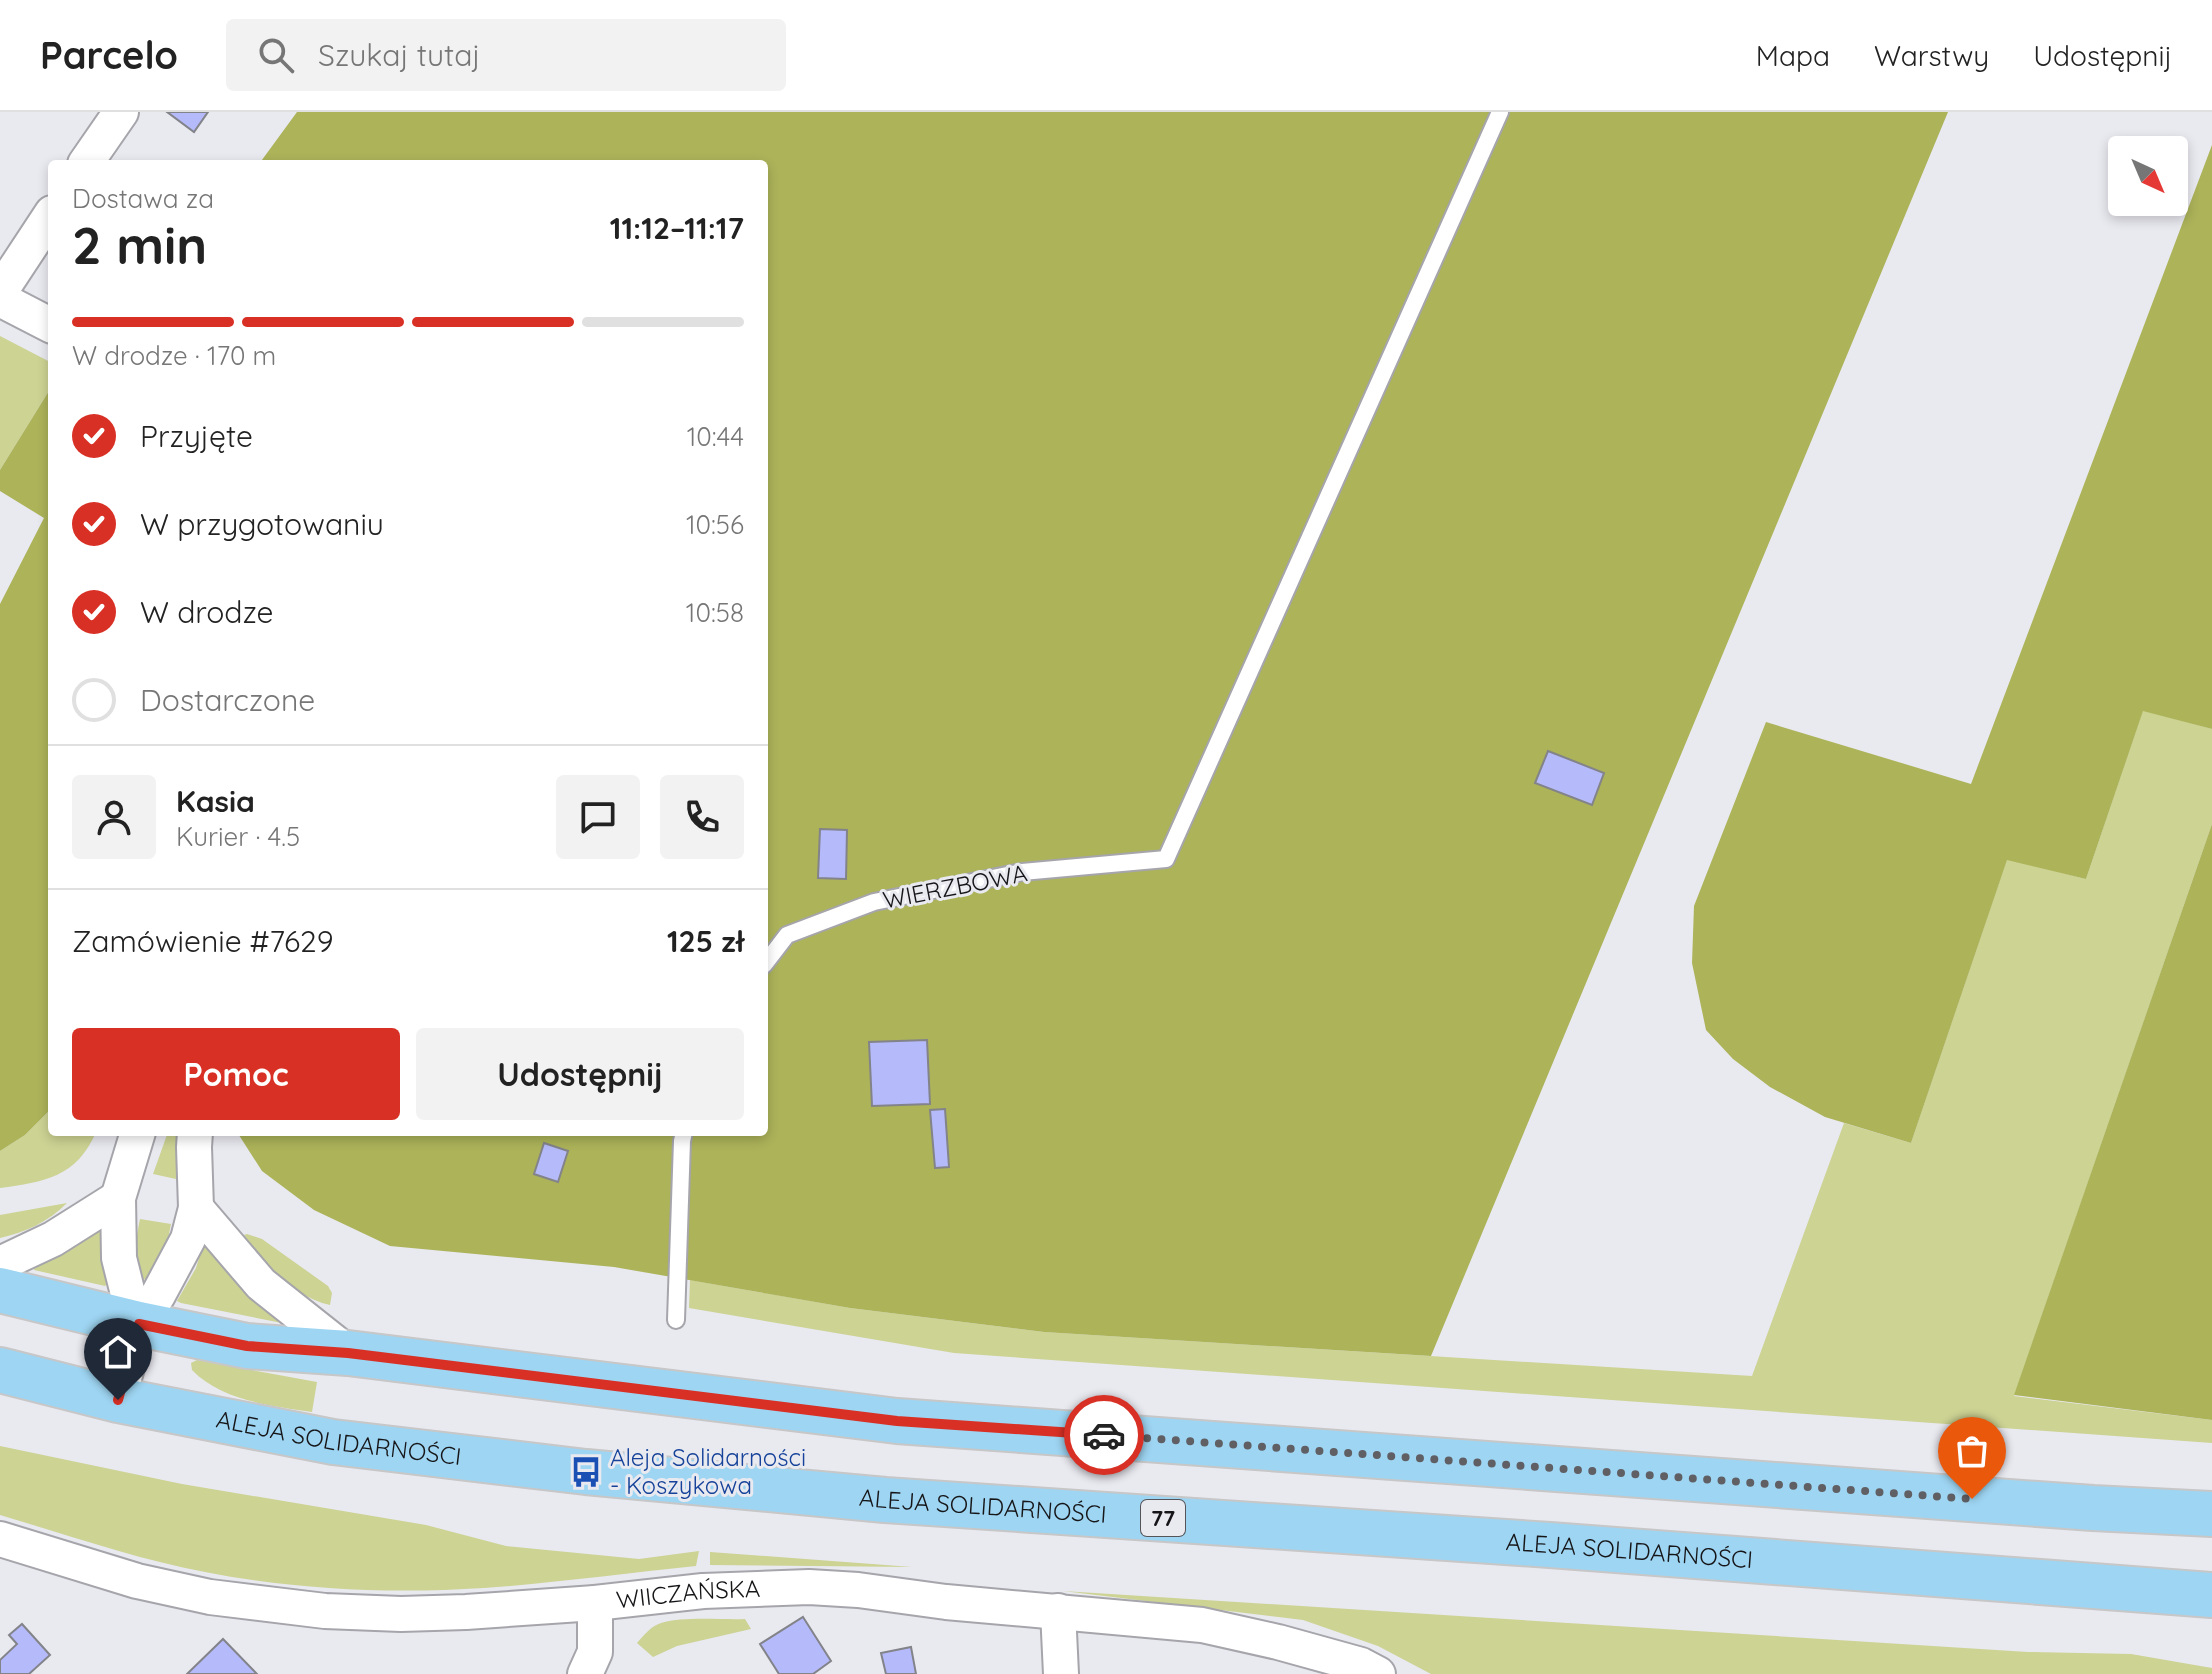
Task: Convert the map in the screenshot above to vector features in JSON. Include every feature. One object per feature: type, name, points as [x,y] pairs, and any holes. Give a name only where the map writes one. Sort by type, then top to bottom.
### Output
[{"type":"highway","points":[[0,1290],[139,1324],[247,1346],[348,1353],[897,1421],[2093,1508],[2212,1514]]},
{"type":"highway","name":"ALEJA SOLIDARNOŚCI","points":[[0,1370],[118,1400],[333,1442],[618,1475],[885,1500],[1534,1544],[2212,1595]]},
{"type":"street","points":[[88,160],[121,112]]},
{"type":"street","points":[[0,292],[48,219]]},
{"type":"street","points":[[0,299],[48,324]]},
{"type":"street","points":[[137,1136],[118,1198],[119,1258],[139,1324]]},
{"type":"street","points":[[118,1400],[139,1324],[188,1239],[196,1208],[195,1136]]},
{"type":"street","points":[[0,1264],[53,1239],[118,1198]]},
{"type":"street","points":[[196,1208],[261,1284],[348,1353]]},
{"type":"street","name":"WIICZAŃSKA","points":[[0,1539],[137,1581],[210,1597],[283,1607],[401,1614],[466,1612],[595,1603],[703,1591],[809,1587],[1202,1625],[1361,1665],[1378,1674]]},
{"type":"street","points":[[585,1674],[595,1652],[595,1603]]},
{"type":"street","points":[[1058,1611],[1061,1674]]},
{"type":"lane","name":"WIERZBOWA","points":[[768,960],[787,935],[874,902],[1022,872],[1166,859],[1500,112]]},
{"type":"lane","points":[[676,1320],[683,1136]]},
{"type":"green space","points":[[297,112],[1948,112],[1431,1356],[1044,1332],[850,1308],[614,1267],[390,1246],[314,1210],[262,1171],[240,1136],[768,1136],[768,160],[262,160]]},
{"type":"green space","points":[[2212,145],[2212,729],[2143,711],[2086,879],[2007,860],[1911,1143],[1825,1117],[1770,1087],[1733,1059],[1706,1030],[1692,963],[1694,906],[1766,722],[1971,784],[2185,216],[2188,216]]},
{"type":"green space","points":[[0,336],[48,361],[48,392],[0,470]]},
{"type":"green space","points":[[48,392],[48,1112],[25,1135],[0,1151],[0,604],[44,518],[0,491],[0,470]]},
{"type":"green space","points":[[2143,710],[2212,729],[2212,824],[2014,1396],[2212,1420],[2212,1443],[954,1353],[689,1308],[690,1280],[850,1308],[1044,1332],[1752,1376],[1844,1123],[1911,1143],[2007,859],[2086,879]]},
{"type":"green space","points":[[2212,824],[2212,1420],[2014,1395]]},
{"type":"green space","points":[[48,1112],[48,1136],[94,1136],[79,1159],[57,1175],[0,1188],[0,1151],[25,1135]]},
{"type":"green space","points":[[167,1136],[177,1136],[176,1179],[153,1174]]},
{"type":"green space","points":[[67,1203],[36,1225],[0,1238],[0,1215]]},
{"type":"green space","points":[[140,1219],[171,1224],[167,1244],[148,1280],[142,1279],[135,1257]]},
{"type":"green space","points":[[101,1220],[105,1286],[34,1270],[70,1249]]},
{"type":"green space","points":[[244,1235],[262,1239],[328,1286],[332,1293],[330,1305],[305,1295],[281,1278],[252,1246]]},
{"type":"green space","points":[[205,1239],[287,1324],[177,1301],[196,1268]]},
{"type":"green space","points":[[197,1360],[317,1382],[312,1412],[248,1400],[218,1389],[192,1370],[191,1363]]},
{"type":"green space","points":[[0,1446],[182,1484],[426,1525],[506,1546],[639,1559],[699,1551],[696,1566],[484,1588],[414,1591],[344,1589],[239,1578],[153,1560],[0,1515]]},
{"type":"green space","points":[[710,1552],[912,1567],[710,1565]]},
{"type":"green space","points":[[1063,1591],[2028,1652],[2131,1654],[2212,1668],[2212,1674],[1431,1674],[1378,1646],[1303,1620]]},
{"type":"green space","points":[[745,1619],[751,1629],[677,1646],[653,1657],[637,1643],[654,1626],[670,1621]]},
{"type":"building","points":[[167,112],[208,112],[194,132]]},
{"type":"building","points":[[1548,751],[1604,773],[1592,805],[1535,783]]},
{"type":"building","points":[[820,829],[847,830],[846,879],[818,878]]},
{"type":"building","points":[[927,1040],[930,1104],[872,1106],[869,1042]]},
{"type":"building","points":[[945,1109],[949,1167],[935,1168],[930,1110]]},
{"type":"building","points":[[544,1143],[568,1151],[558,1182],[534,1174]]},
{"type":"building","points":[[803,1617],[831,1661],[813,1674],[779,1674],[760,1644]]},
{"type":"building","points":[[22,1624],[50,1655],[29,1674],[0,1674],[0,1660],[17,1644],[9,1635]]},
{"type":"building","points":[[223,1639],[257,1674],[187,1674]]},
{"type":"building","points":[[911,1647],[916,1674],[886,1674],[881,1653]]},
{"type":"way so far","points":[[1104,1435],[1972,1499]]},
{"type":"place","name":"Aleja Solidarności - Koszykowa","points":[[586,1472]]},
{"type":"route","points":[[118,1400],[139,1324],[247,1346],[348,1353],[897,1421],[1104,1435]]}]
